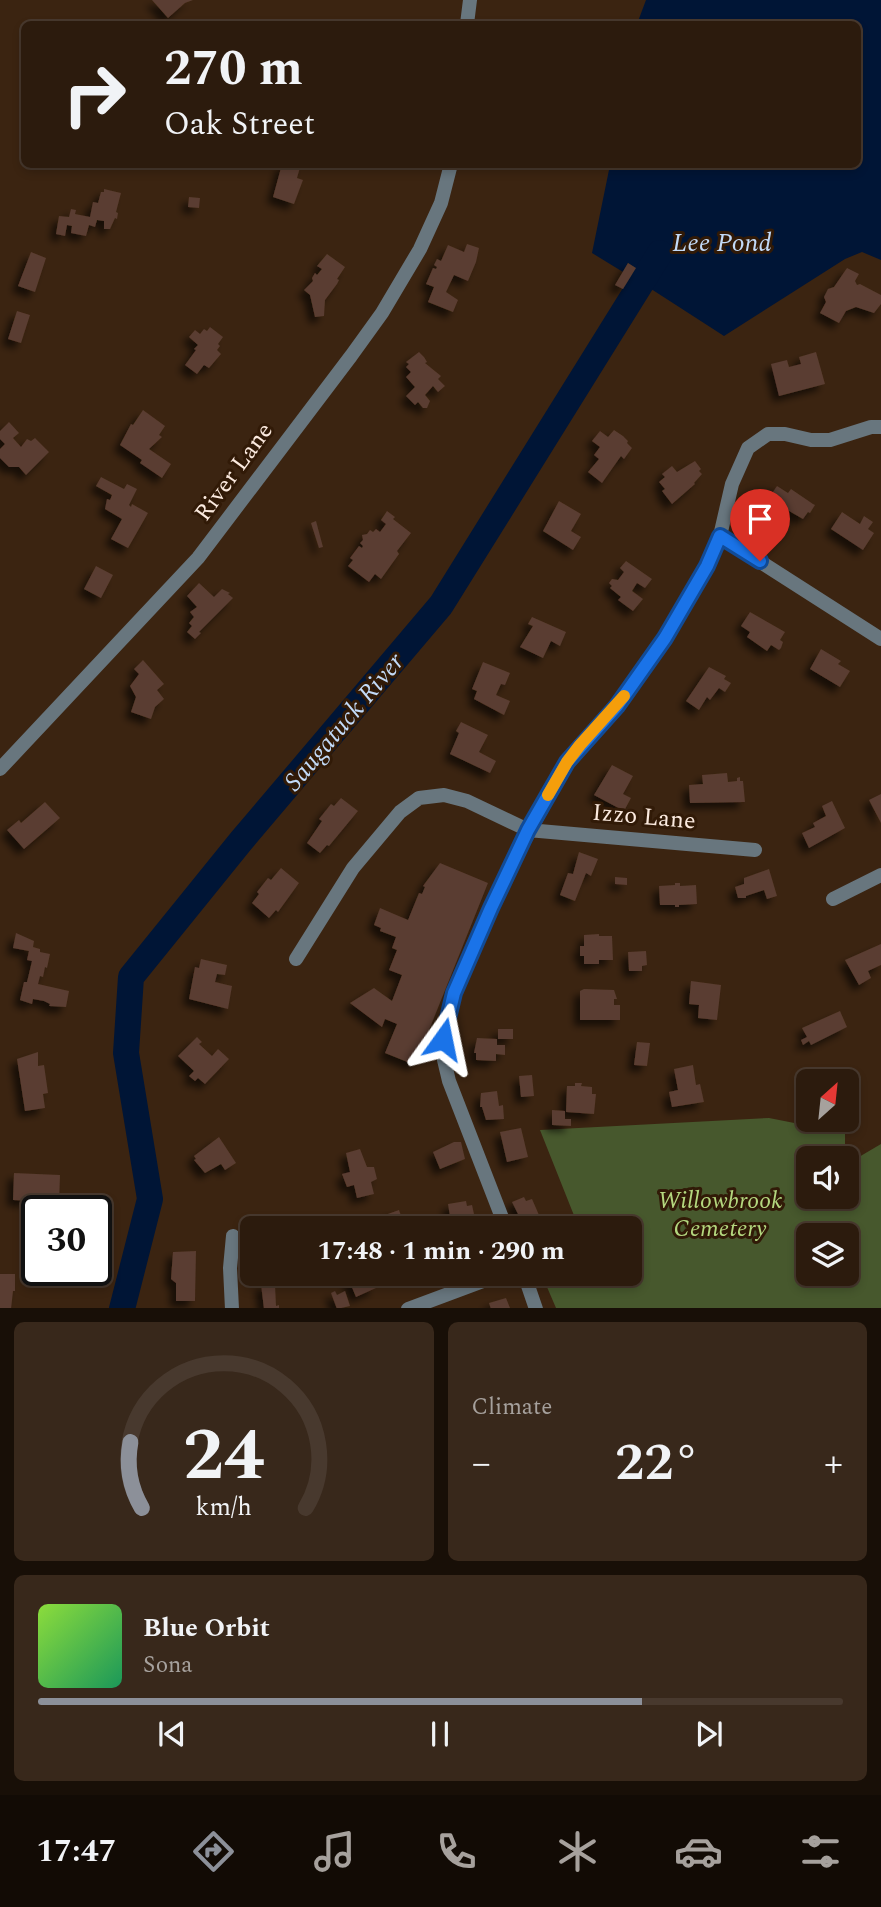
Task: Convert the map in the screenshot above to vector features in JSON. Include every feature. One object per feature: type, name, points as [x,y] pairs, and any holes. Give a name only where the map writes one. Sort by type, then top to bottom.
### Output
[{"type":"street","points":[[467,21],[470,0]]},
{"type":"street","name":"River Lane","points":[[0,769],[198,558],[351,356],[386,306],[420,249],[441,203],[450,168]]},
{"type":"street","points":[[501,1216],[449,1081],[443,1039],[454,993],[528,830],[567,762],[617,706],[665,638],[707,566],[720,536],[732,484],[741,461],[755,441],[768,434],[830,440],[871,427],[881,427]]},
{"type":"street","points":[[720,536],[881,639]]},
{"type":"street","points":[[296,959],[353,868],[400,812],[419,799],[444,795],[467,801],[528,830]]},
{"type":"street","name":"Izzo Lane","points":[[528,830],[755,850]]},
{"type":"street","points":[[833,899],[881,875]]},
{"type":"street","points":[[232,1308],[230,1268],[233,1236]]},
{"type":"street","points":[[408,1308],[469,1286]]},
{"type":"street","points":[[528,1286],[536,1308]]},
{"type":"green space","name":"Willowbrook Cemetery","points":[[769,1118],[796,1123],[796,1132],[845,1133],[845,1146],[796,1146],[796,1209],[859,1209],[859,1157],[881,1144],[881,1308],[556,1308],[547,1286],[642,1286],[642,1216],[574,1216],[540,1130]]},
{"type":"water","name":"Lee Pond","points":[[646,0],[881,0],[881,260],[862,252],[845,259],[724,336],[631,276],[635,268],[628,263],[623,272],[592,253],[609,168],[861,168],[861,21],[638,21]]},
{"type":"building","points":[[152,0],[193,0],[185,3],[168,18]]},
{"type":"building","points":[[281,168],[300,168],[297,178],[303,180],[294,204],[273,197]]},
{"type":"building","points":[[104,189],[121,193],[117,219],[115,218],[110,229],[104,229],[104,221],[97,220],[95,227],[89,225],[86,236],[71,233],[72,226],[67,225],[65,236],[56,234],[59,216],[69,217],[71,209],[76,210],[75,214],[90,217],[93,202],[98,203]]},
{"type":"building","points":[[189,197],[200,198],[199,208],[188,207]]},
{"type":"building","points":[[467,244],[479,248],[468,281],[454,275],[446,292],[458,300],[453,312],[428,302],[434,287],[426,284],[433,268],[437,267],[434,265],[437,259],[441,261],[448,245],[464,252]]},
{"type":"building","points":[[31,252],[46,258],[35,292],[18,286]]},
{"type":"building","points":[[327,254],[345,267],[325,300],[324,316],[315,317],[310,295],[304,290],[313,281],[315,273],[317,275],[322,269],[317,266]]},
{"type":"building","points":[[628,263],[636,268],[623,289],[615,285]]},
{"type":"building","points":[[847,268],[859,274],[855,281],[857,285],[881,295],[881,304],[874,313],[856,307],[846,311],[839,323],[820,313],[826,302],[824,297],[828,289],[834,287]]},
{"type":"building","points":[[17,311],[30,315],[21,343],[8,339]]},
{"type":"building","points":[[210,327],[223,337],[217,350],[221,354],[209,368],[204,365],[197,374],[185,365],[198,345],[189,337],[195,330],[200,334]]},
{"type":"building","points":[[419,352],[427,362],[425,363],[441,376],[438,379],[445,386],[438,392],[433,386],[425,395],[430,401],[427,408],[423,408],[418,402],[415,405],[406,396],[415,387],[406,377],[411,372],[406,367],[409,364],[406,362]]},
{"type":"building","points":[[816,352],[825,384],[779,396],[771,364],[787,360],[789,367],[801,364],[799,357]]},
{"type":"building","points":[[143,410],[165,426],[159,435],[162,437],[149,449],[171,464],[162,478],[120,445],[131,424],[133,425]]},
{"type":"building","points":[[9,422],[19,433],[13,438],[21,447],[27,439],[31,441],[35,438],[49,452],[26,475],[19,467],[9,467],[0,458],[0,449],[5,444],[0,439],[0,431]]},
{"type":"building","points":[[614,430],[628,441],[632,448],[624,459],[621,456],[602,483],[588,472],[599,459],[594,455],[600,447],[592,441],[600,431],[608,437]]},
{"type":"building","points":[[695,461],[702,474],[695,484],[672,504],[659,482],[665,477],[662,474],[672,466],[677,472]]},
{"type":"building","points":[[101,477],[124,489],[127,484],[137,489],[129,505],[148,513],[128,548],[111,539],[122,519],[105,509],[107,499],[110,500],[112,495],[96,486]]},
{"type":"building","points":[[777,486],[788,493],[791,489],[815,505],[810,513],[803,519],[768,499]]},
{"type":"building","points":[[559,501],[581,514],[571,531],[581,537],[573,550],[543,531]]},
{"type":"building","points":[[387,511],[411,533],[381,579],[375,574],[369,582],[348,566],[353,560],[350,558],[359,546],[362,548],[362,535],[376,529],[380,532],[386,524],[381,520]]},
{"type":"building","points":[[842,512],[860,524],[864,516],[873,522],[868,529],[874,533],[863,550],[831,529]]},
{"type":"building","points":[[316,521],[323,547],[319,548],[311,523]]},
{"type":"building","points":[[626,561],[652,579],[645,588],[637,583],[632,591],[643,599],[633,611],[618,600],[621,597],[610,588],[612,586],[609,583],[612,579],[618,580],[624,572],[620,568]]},
{"type":"building","points":[[96,566],[113,575],[101,598],[84,589]]},
{"type":"building","points":[[199,583],[214,597],[222,589],[233,598],[195,639],[187,632],[194,617],[190,612],[197,607],[187,596]]},
{"type":"building","points":[[750,612],[785,632],[780,640],[783,642],[779,650],[771,645],[767,651],[747,637],[750,632],[741,626]]},
{"type":"building","points":[[532,617],[566,632],[560,646],[551,641],[543,658],[520,647],[533,626],[528,624]]},
{"type":"building","points":[[821,649],[841,661],[838,664],[850,671],[840,687],[810,669]]},
{"type":"building","points":[[143,660],[164,684],[157,690],[164,699],[155,707],[151,719],[131,712],[136,697],[130,686],[139,674],[134,669]]},
{"type":"building","points":[[483,662],[510,673],[505,685],[501,684],[496,695],[510,701],[504,715],[474,699],[477,691],[472,689]]},
{"type":"building","points":[[709,667],[726,676],[724,679],[731,683],[725,692],[719,688],[710,700],[707,697],[699,710],[686,701]]},
{"type":"building","points":[[461,722],[488,735],[479,752],[496,761],[490,773],[450,754]]},
{"type":"building","points":[[612,765],[633,776],[623,794],[631,798],[624,811],[594,795]]},
{"type":"building","points":[[727,773],[728,782],[737,781],[740,777],[740,781],[743,781],[745,802],[690,803],[689,785],[703,784],[702,775]]},
{"type":"building","points":[[881,794],[881,823],[869,800]]},
{"type":"building","points":[[341,798],[358,811],[320,853],[307,843],[322,821],[319,819],[331,804],[334,806]]},
{"type":"building","points":[[832,801],[845,828],[809,848],[802,833],[815,827],[813,823],[826,816],[822,806]]},
{"type":"building","points":[[45,802],[60,818],[24,849],[7,830],[19,820],[21,823]]},
{"type":"building","points":[[579,852],[598,859],[591,876],[586,873],[575,901],[560,895],[568,873],[573,874]]},
{"type":"building","points":[[440,863],[488,883],[415,1065],[385,1053],[397,1024],[385,1019],[382,1027],[350,1003],[374,988],[392,1001],[402,975],[389,970],[397,950],[392,948],[396,937],[380,931],[381,928],[374,925],[380,908],[408,920],[419,893],[422,894],[425,887],[423,886]]},
{"type":"building","points":[[281,868],[299,883],[278,912],[276,910],[269,918],[252,903],[268,878],[271,880]]},
{"type":"building","points":[[769,869],[777,896],[767,899],[764,890],[746,898],[738,898],[735,887],[744,884],[744,878]]},
{"type":"building","points":[[615,877],[627,878],[627,885],[615,884]]},
{"type":"building","points":[[680,883],[680,886],[696,885],[697,904],[679,907],[660,905],[659,886]]},
{"type":"building","points":[[16,933],[34,941],[33,947],[40,949],[40,952],[50,954],[47,968],[45,967],[38,984],[69,991],[66,1007],[49,1006],[50,1004],[44,1001],[33,999],[32,1004],[20,1000],[32,961],[27,960],[29,951],[13,948]]},
{"type":"building","points":[[584,935],[612,936],[613,960],[584,964],[584,956],[580,956],[580,946],[584,946]]},
{"type":"building","points":[[881,944],[881,965],[868,971],[871,978],[859,985],[845,960]]},
{"type":"building","points":[[646,951],[647,965],[642,966],[642,971],[629,971],[628,952]]},
{"type":"building","points":[[201,959],[227,965],[225,975],[217,974],[215,982],[232,986],[228,1009],[189,999],[195,967],[199,968]]},
{"type":"building","points":[[691,981],[721,985],[717,1020],[698,1018],[699,1005],[689,1004]]},
{"type":"building","points":[[614,990],[617,999],[614,999],[614,1005],[620,1005],[620,1020],[580,1020],[580,991]]},
{"type":"building","points":[[840,1011],[847,1027],[811,1045],[809,1041],[803,1045],[801,1040],[807,1037],[802,1028]]},
{"type":"building","points":[[498,1029],[513,1029],[513,1039],[498,1039]]},
{"type":"building","points":[[197,1037],[202,1042],[199,1044],[212,1056],[218,1049],[229,1059],[205,1084],[198,1078],[195,1081],[189,1076],[194,1071],[178,1056]]},
{"type":"building","points":[[477,1038],[497,1039],[497,1045],[505,1045],[505,1055],[496,1054],[496,1061],[476,1060],[474,1053]]},
{"type":"building","points":[[637,1042],[650,1043],[647,1066],[634,1065]]},
{"type":"building","points":[[38,1052],[38,1066],[44,1065],[48,1093],[43,1094],[45,1108],[25,1111],[17,1059]]},
{"type":"building","points":[[693,1065],[696,1085],[700,1084],[704,1102],[672,1107],[669,1092],[678,1090],[674,1069]]},
{"type":"building","points":[[532,1075],[534,1096],[521,1097],[519,1076]]},
{"type":"building","points":[[575,1083],[592,1087],[592,1094],[596,1094],[594,1114],[566,1112],[567,1086],[575,1086]]},
{"type":"building","points":[[497,1091],[499,1106],[503,1105],[504,1119],[486,1120],[480,1107],[481,1093]]},
{"type":"building","points":[[552,1110],[565,1111],[565,1119],[571,1119],[571,1126],[552,1125]]},
{"type":"building","points":[[521,1128],[528,1157],[507,1162],[500,1132]]},
{"type":"building","points":[[219,1137],[236,1163],[225,1170],[221,1164],[205,1173],[194,1160],[194,1156]]},
{"type":"building","points":[[454,1142],[461,1142],[465,1159],[440,1169],[433,1152]]},
{"type":"building","points":[[360,1149],[367,1167],[374,1167],[377,1179],[371,1182],[374,1194],[357,1198],[354,1185],[347,1187],[342,1174],[350,1172],[346,1153]]},
{"type":"building","points":[[14,1173],[60,1175],[59,1195],[21,1195],[21,1200],[13,1200]]},
{"type":"building","points":[[524,1197],[526,1201],[532,1199],[539,1215],[519,1216],[512,1202]]},
{"type":"building","points":[[466,1201],[467,1206],[472,1205],[474,1214],[450,1216],[448,1204]]},
{"type":"building","points":[[399,1210],[401,1216],[385,1216]]},
{"type":"building","points":[[196,1251],[195,1301],[176,1301],[176,1283],[171,1279],[173,1252]]},
{"type":"building","points":[[0,1274],[15,1274],[11,1308],[0,1308]]},
{"type":"building","points":[[261,1286],[275,1286],[276,1306],[279,1305],[279,1308],[264,1308]]},
{"type":"building","points":[[351,1286],[375,1286],[376,1288],[356,1297]]},
{"type":"building","points":[[335,1291],[337,1295],[345,1291],[350,1306],[337,1308],[331,1293]]},
{"type":"building","points":[[506,1298],[510,1308],[491,1308],[489,1303]]},
{"type":"waterway","name":"Saugatuck River","points":[[122,1308],[150,1199],[126,1053],[131,977],[241,841],[441,605],[660,253]]},
{"type":"slow traffic","points":[[548,795],[580,745],[624,696]]},
{"type":"route","points":[[443,1039],[454,993],[491,908],[528,830],[567,762],[617,706],[665,638],[695,589],[720,536],[760,561]]}]
